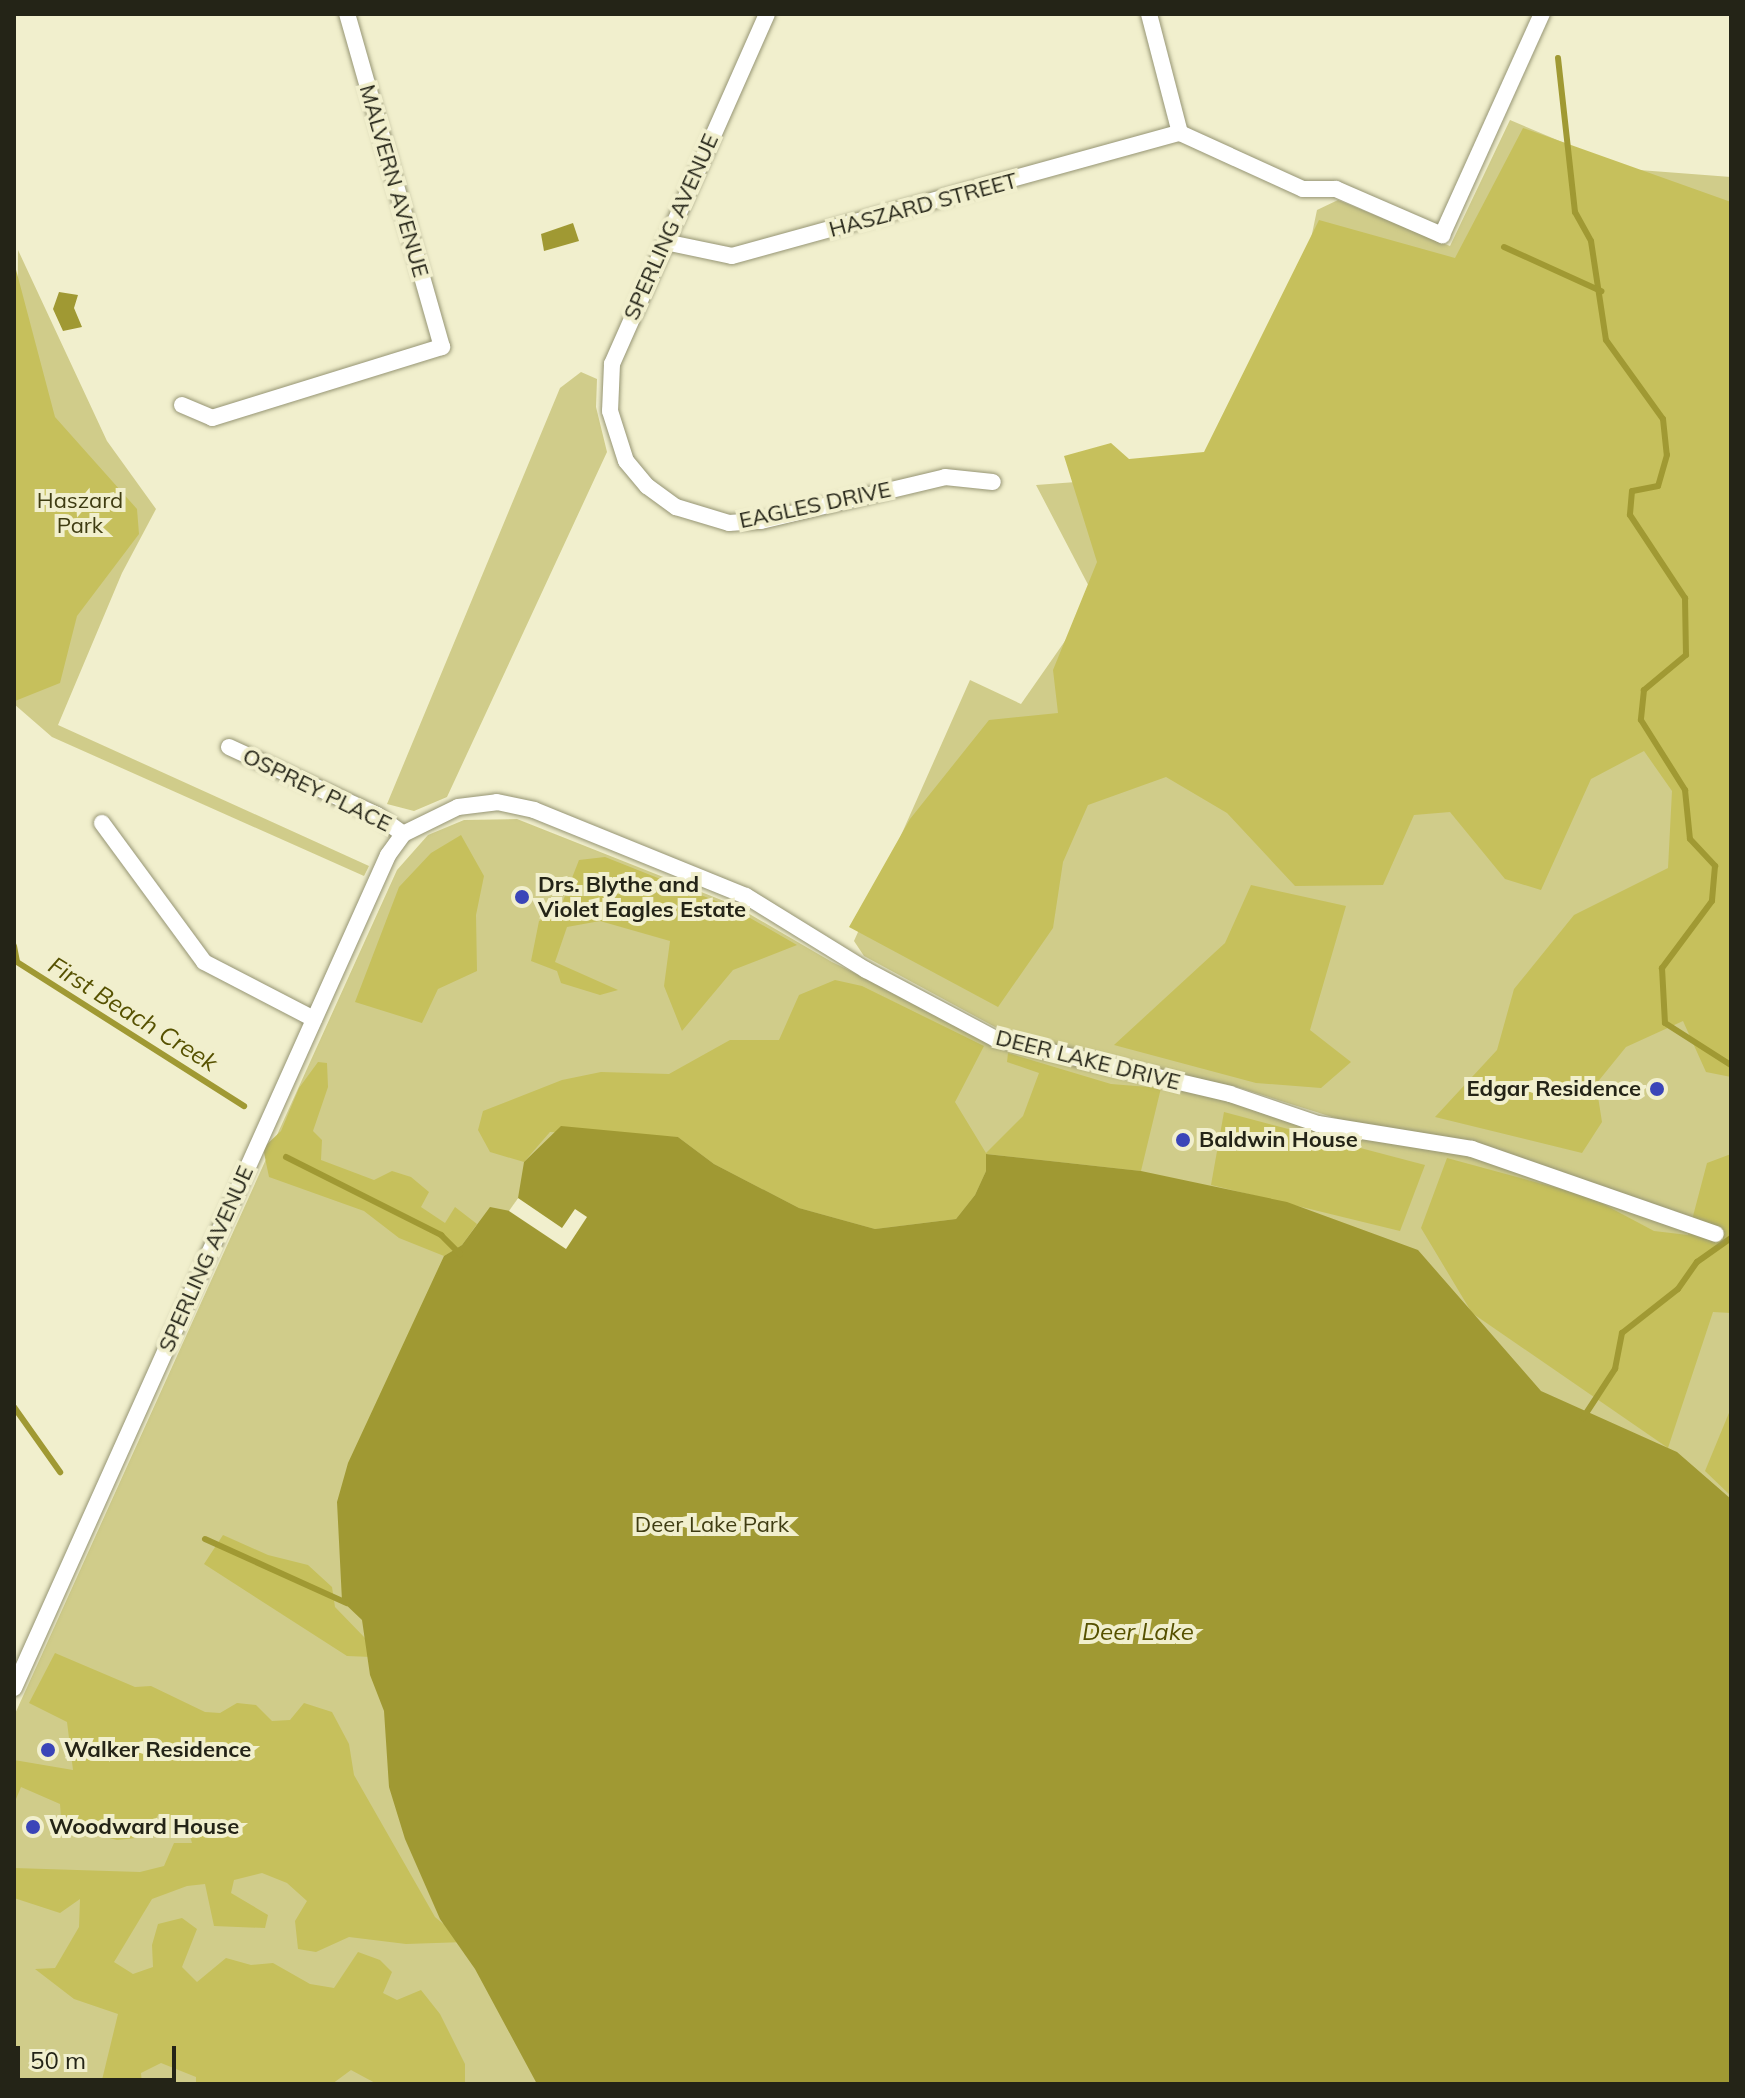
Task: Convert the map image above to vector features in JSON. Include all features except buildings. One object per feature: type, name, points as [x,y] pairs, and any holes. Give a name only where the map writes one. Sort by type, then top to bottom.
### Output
[{"type":"street","name":"MALVERN AVENUE","points":[[182,405],[212,418],[442,347],[347,14]]},
{"type":"street","name":"SPERLING AVENUE","points":[[619,446],[610,411],[612,364],[767,14]]},
{"type":"street","points":[[1149,14],[1180,133],[1303,189],[1336,189],[1442,235],[1542,14]]},
{"type":"street","name":"HASZARD STREET","points":[[665,242],[732,256],[1180,133]]},
{"type":"street","name":"EAGLES DRIVE","points":[[619,446],[635,474],[661,498],[689,514],[729,523],[761,521],[945,477],[993,482]]},
{"type":"street","name":"OSPREY PLACE","points":[[229,747],[377,815],[403,834]]},
{"type":"street","name":"DEER LAKE DRIVE","points":[[403,834],[441,813],[477,803],[534,810],[746,896],[866,970],[996,1039],[1230,1094],[1318,1124],[1472,1149],[1716,1234]]},
{"type":"street","points":[[102,823],[204,962],[314,1019]]},
{"type":"street","name":"SPERLING AVENUE","points":[[14,1688],[388,855],[403,834]]},
{"type":"green space","name":"Deer Lake Park","points":[[1510,120],[1626,169],[1731,177],[1731,2084],[14,2084],[14,1716],[397,870],[428,835],[464,820],[517,819],[734,905],[832,962],[1011,1048],[1221,1099],[1356,1138],[1390,1143],[1441,1136],[1348,1122],[1237,1087],[1019,1040],[864,956],[854,941],[970,680],[1021,704],[1095,598],[1036,485],[1263,468],[1317,210],[1338,200],[1450,246]]},
{"type":"green space","points":[[1523,128],[1731,202],[1731,1077],[1706,1072],[1683,1021],[1626,1047],[1596,1084],[1602,1122],[1582,1153],[1435,1117],[1497,1050],[1514,989],[1574,915],[1668,868],[1672,791],[1644,751],[1591,779],[1541,890],[1505,879],[1450,812],[1414,815],[1383,885],[1295,886],[1227,813],[1166,777],[1088,805],[1063,862],[1053,928],[998,1007],[849,927],[910,819],[989,720],[1058,713],[1053,670],[1097,562],[1064,456],[1111,443],[1129,459],[1204,452],[1319,220],[1455,258]]},
{"type":"green space","name":"Haszard Park","points":[[18,250],[107,441],[156,509],[122,573],[58,725],[369,866],[364,876],[52,737],[14,704]]},
{"type":"green space","name":"Haszard Park","points":[[14,262],[55,417],[137,509],[139,534],[77,616],[60,683],[15,701]]},
{"type":"green space","points":[[581,372],[597,379],[596,407],[607,452],[447,797],[414,811],[387,804],[560,388]]},
{"type":"green space","points":[[461,835],[484,876],[476,915],[477,971],[438,989],[422,1023],[355,1002],[399,887],[431,853]]},
{"type":"green space","points":[[605,857],[731,907],[797,945],[733,970],[682,1031],[664,986],[670,941],[600,921],[567,927],[555,962],[618,990],[600,995],[561,983],[557,971],[531,961],[539,921],[559,911],[579,860]]},
{"type":"green space","points":[[1251,885],[1346,906],[1310,1030],[1351,1062],[1321,1088],[1256,1083],[1114,1045],[1225,943]]},
{"type":"green space","points":[[835,980],[862,986],[984,1046],[955,1102],[986,1153],[1023,1116],[1039,1073],[1007,1062],[1008,1053],[1111,1084],[1161,1088],[1141,1171],[987,1154],[986,1171],[975,1195],[956,1219],[875,1229],[799,1208],[714,1164],[678,1137],[550,1132],[524,1162],[490,1152],[478,1130],[483,1111],[562,1080],[601,1072],[669,1074],[730,1040],[779,1040],[799,995]]},
{"type":"green space","points":[[318,1062],[327,1063],[328,1087],[313,1131],[322,1140],[321,1160],[374,1180],[392,1171],[411,1177],[429,1192],[421,1207],[445,1223],[455,1207],[477,1224],[462,1245],[444,1256],[399,1238],[364,1211],[269,1177],[263,1148],[281,1131],[299,1088]]},
{"type":"green space","points":[[1224,1112],[1425,1165],[1400,1231],[1211,1185]]},
{"type":"green space","points":[[1731,1154],[1731,1313],[1713,1312],[1668,1448],[1472,1313],[1421,1228],[1447,1158],[1590,1197],[1654,1231],[1688,1235],[1707,1163]]},
{"type":"green space","points":[[1731,1408],[1731,1496],[1705,1471]]},
{"type":"green space","points":[[223,1535],[268,1555],[308,1565],[332,1587],[335,1607],[365,1638],[372,1657],[347,1656],[204,1564]]},
{"type":"green space","points":[[55,1653],[135,1687],[151,1686],[205,1712],[220,1713],[237,1703],[256,1705],[272,1721],[290,1720],[304,1703],[332,1712],[349,1744],[354,1775],[435,1917],[465,1942],[406,1944],[349,1937],[316,1952],[298,1949],[295,1921],[307,1901],[287,1883],[262,1873],[234,1880],[231,1893],[268,1915],[265,1928],[214,1926],[205,1884],[187,1886],[152,1899],[114,1962],[133,1974],[153,1967],[152,1945],[158,1924],[182,1918],[197,1929],[182,1967],[197,1982],[226,1958],[251,1965],[273,1963],[310,1984],[334,1988],[358,1952],[380,1960],[392,1972],[383,1993],[397,2000],[421,1990],[440,2014],[465,2064],[465,2084],[377,2084],[351,2070],[332,2084],[196,2084],[196,2077],[161,2063],[141,2073],[142,2084],[101,2084],[118,2014],[74,1999],[35,1969],[55,1968],[79,1927],[80,1899],[60,1913],[14,1898],[14,1868],[140,1872],[164,1866],[174,1843],[192,1843],[187,1826],[158,1815],[146,1837],[117,1840],[79,1830],[61,1817],[60,1804],[21,1787],[14,1804],[14,1760],[73,1770],[67,1722],[29,1703]]},
{"type":"water","points":[[573,223],[579,241],[544,251],[541,234]]},
{"type":"water","points":[[59,292],[78,295],[74,308],[82,327],[63,331],[53,309]]},
{"type":"water","name":"Deer Lake","points":[[561,1126],[678,1137],[714,1164],[799,1208],[875,1229],[956,1219],[975,1195],[986,1171],[986,1154],[1141,1171],[1287,1202],[1418,1250],[1541,1391],[1677,1452],[1731,1499],[1731,2084],[537,2084],[475,1969],[440,1919],[405,1839],[389,1787],[384,1711],[370,1675],[362,1620],[342,1601],[337,1502],[348,1463],[444,1256],[462,1245],[490,1207],[510,1211],[518,1198],[524,1162]]},
{"type":"pier","points":[[518,1198],[562,1228],[575,1209],[587,1217],[566,1249],[509,1211]]},
{"type":"waterway","points":[[1558,58],[1575,212],[1591,241],[1606,340],[1663,419],[1667,455],[1658,486],[1632,491],[1630,515],[1685,598],[1686,655],[1644,690],[1641,720],[1685,790],[1690,839],[1715,866],[1712,901],[1662,968],[1665,1023],[1731,1065]]},
{"type":"waterway","points":[[1504,247],[1601,291]]},
{"type":"waterway","name":"First Beach Creek","points":[[14,946],[17,962],[244,1106]]},
{"type":"waterway","name":"First Beach Creek","points":[[286,1157],[441,1235],[460,1254]]},
{"type":"waterway","points":[[1583,1418],[1615,1369],[1622,1333],[1678,1289],[1697,1262],[1731,1238]]},
{"type":"waterway","points":[[14,1407],[60,1472]]},
{"type":"waterway","points":[[205,1539],[347,1603]]},
{"type":"place","name":"Drs. Blythe and Violet Eagles Estate","points":[[522,897]]},
{"type":"place","name":"Edgar Residence","points":[[1657,1089]]},
{"type":"place","name":"Baldwin House","points":[[1183,1140]]},
{"type":"place","name":"Walker Residence","points":[[48,1750]]},
{"type":"place","name":"Woodward House","points":[[33,1827]]}]
